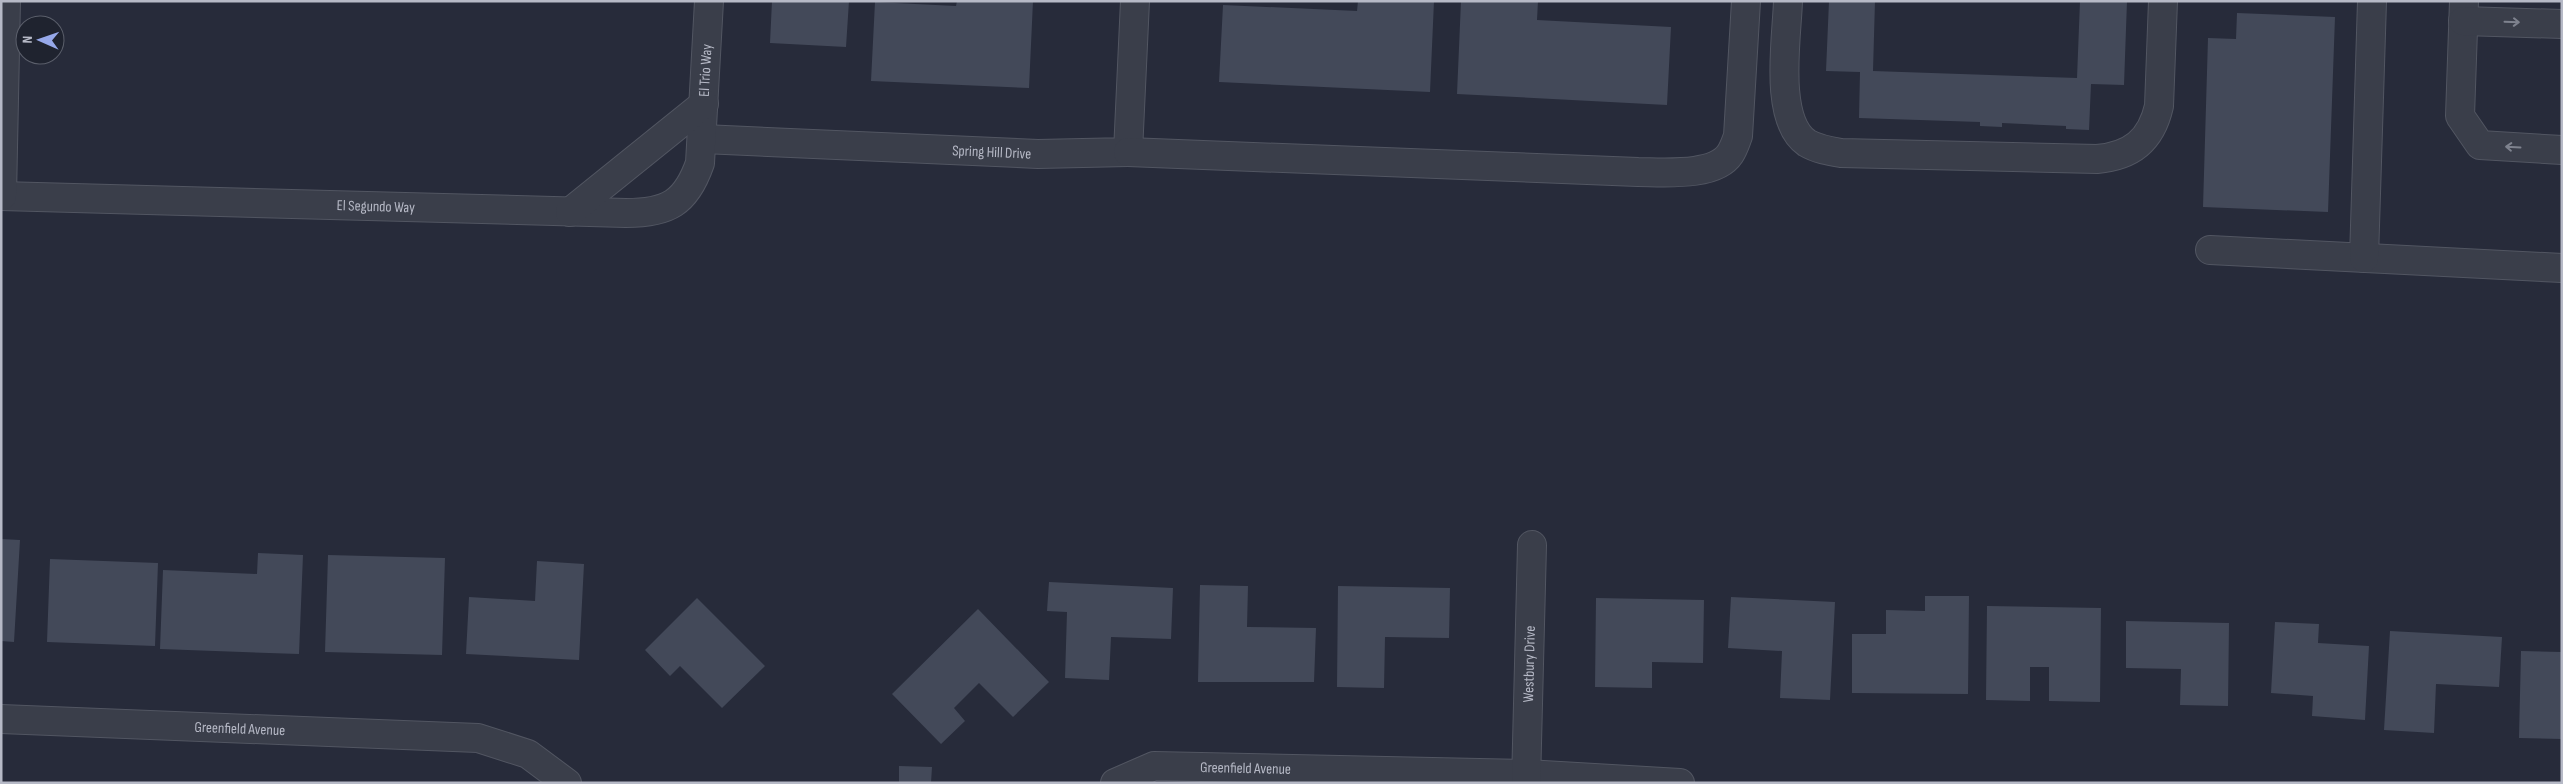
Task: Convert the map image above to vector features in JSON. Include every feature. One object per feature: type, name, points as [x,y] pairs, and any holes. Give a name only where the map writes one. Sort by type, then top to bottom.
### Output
[{"type":"street","points":[[1,196],[6,1]]},
{"type":"street","name":"El Trio Way","points":[[703,138],[709,1]]},
{"type":"street","points":[[1128,152],[1135,1]]},
{"type":"street","name":"Spring Hill Drive","points":[[703,138],[1038,154],[1128,152],[1638,172],[1699,170],[1718,165],[1730,154],[1738,136],[1746,1]]},
{"type":"street","points":[[1788,1],[1785,82],[1787,105],[1794,127],[1806,142],[1824,150],[1840,153],[2097,159],[2116,157],[2130,151],[2145,138],[2156,121],[2159,106],[2163,1]]},
{"type":"street","points":[[2364,258],[2372,1]]},
{"type":"street","points":[[2562,24],[2464,11],[2460,116],[2480,145],[2562,150]]},
{"type":"street","points":[[570,212],[704,104]]},
{"type":"street","name":"El Segundo Way","points":[[1,196],[648,213],[667,208],[682,198],[694,182],[700,163],[703,138]]},
{"type":"street","points":[[2210,250],[2562,268]]},
{"type":"street","name":"Westbury Drive","points":[[1526,779],[1532,545]]},
{"type":"street","name":"Greenfield Avenue","points":[[1,719],[478,738],[528,754],[567,783]]},
{"type":"street","name":"Greenfield Avenue","points":[[1115,783],[1154,766],[1680,783]]},
{"type":"building","points":[[772,1],[849,1],[846,47],[770,43]]},
{"type":"building","points":[[957,1],[1033,1],[1029,88],[871,81],[875,2],[956,6]]},
{"type":"building","points":[[1358,1],[1434,1],[1430,92],[1219,82],[1223,5],[1357,11]]},
{"type":"building","points":[[1461,1],[1538,1],[1537,20],[1671,27],[1667,105],[1457,94]]},
{"type":"building","points":[[1829,1],[1875,1],[1873,71],[2077,78],[2080,1],[2127,1],[2124,85],[2091,84],[2089,130],[2066,129],[2066,126],[2002,123],[2002,127],[1980,126],[1980,122],[1859,118],[1860,72],[1826,71]]},
{"type":"building","points":[[2237,13],[2335,17],[2328,212],[2203,207],[2208,38],[2236,39]]},
{"type":"building","points":[[1,539],[20,540],[14,642],[1,641]]},
{"type":"building","points":[[258,553],[303,555],[299,654],[160,649],[163,570],[257,574]]},
{"type":"building","points":[[328,555],[445,558],[442,655],[325,652]]},
{"type":"building","points":[[50,559],[158,563],[155,646],[47,642]]},
{"type":"building","points":[[537,561],[584,564],[579,660],[466,654],[469,597],[535,601]]},
{"type":"building","points":[[1049,582],[1173,588],[1171,639],[1111,637],[1109,680],[1065,678],[1067,612],[1047,611]]},
{"type":"building","points":[[1200,585],[1248,586],[1247,627],[1316,628],[1314,682],[1198,682]]},
{"type":"building","points":[[1338,586],[1450,588],[1449,638],[1385,637],[1384,688],[1337,687]]},
{"type":"building","points":[[1925,596],[1969,596],[1968,694],[1852,693],[1852,634],[1886,634],[1886,610],[1925,611]]},
{"type":"building","points":[[1731,597],[1835,602],[1830,700],[1780,698],[1782,651],[1728,648]]},
{"type":"building","points":[[697,598],[765,666],[722,708],[680,666],[670,676],[645,650]]},
{"type":"building","points":[[1596,598],[1704,600],[1703,663],[1652,662],[1652,688],[1595,687]]},
{"type":"building","points":[[1987,606],[2101,608],[2100,702],[2049,701],[2049,667],[2030,667],[2030,701],[1986,700]]},
{"type":"building","points":[[978,609],[1049,682],[1013,717],[979,683],[954,708],[965,721],[941,744],[892,694]]},
{"type":"building","points":[[2126,621],[2229,623],[2228,706],[2180,705],[2181,669],[2126,668]]},
{"type":"building","points":[[2275,622],[2319,624],[2318,643],[2369,646],[2365,720],[2312,716],[2313,696],[2271,693]]},
{"type":"building","points":[[2390,631],[2502,637],[2499,687],[2436,684],[2434,733],[2384,730]]},
{"type":"building","points":[[2521,651],[2562,652],[2562,739],[2519,738]]},
{"type":"building","points":[[899,766],[932,767],[931,783],[899,783]]}]
